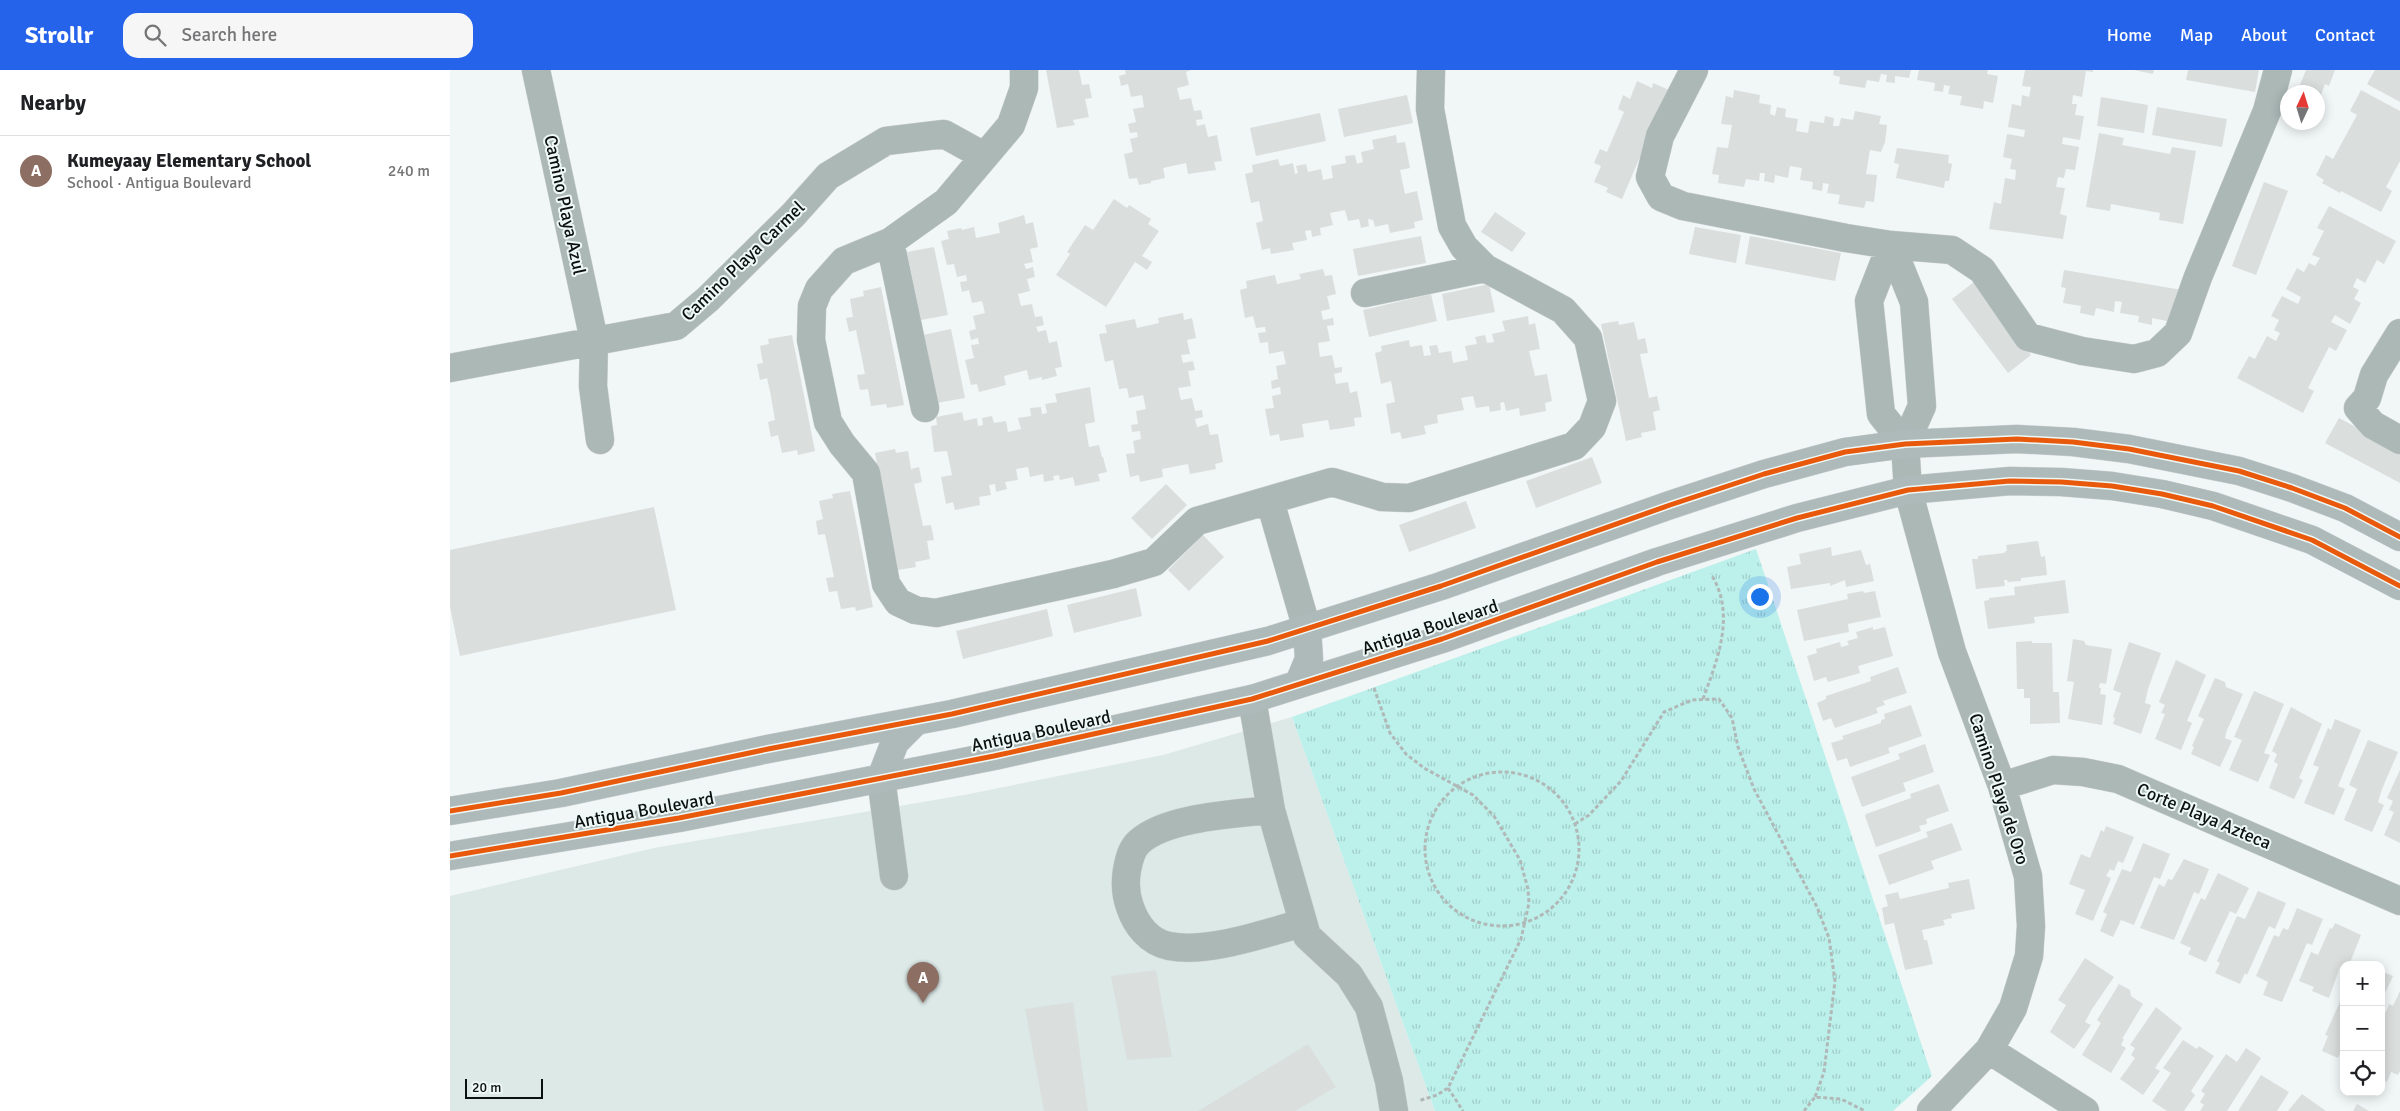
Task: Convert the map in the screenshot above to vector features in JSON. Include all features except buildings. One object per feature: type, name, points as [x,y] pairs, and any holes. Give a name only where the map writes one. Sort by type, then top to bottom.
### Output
[{"type":"main road","name":"Antigua Boulevard","points":[[450,811],[561,793],[704,762],[916,721],[1268,641],[1442,586],[1670,505],[1764,474],[1845,452],[1905,444],[2017,439],[2092,444],[2184,459],[2239,472],[2292,488],[2345,508],[2400,537]]},
{"type":"main road","name":"Antigua Boulevard","points":[[450,856],[679,818],[994,756],[1252,699],[1442,640],[1667,560],[1815,513],[1908,490],[1959,484],[2027,481],[2112,486],[2162,494],[2213,506],[2312,540],[2400,586]]},
{"type":"main road","points":[[1299,683],[1309,659],[1307,629]]},
{"type":"main road","points":[[881,778],[895,742],[916,721]]},
{"type":"street","name":"Camino Playa Azul","points":[[536,70],[594,340],[593,386],[600,440]]},
{"type":"street","points":[[1024,70],[1024,88],[1011,124],[946,202],[890,242],[844,261],[819,289],[812,306],[812,340],[828,422],[842,444],[866,473],[886,584],[898,602],[915,610],[936,613],[1112,574],[1154,562],[1197,521],[1332,482],[1382,497],[1409,498],[1574,446],[1592,427],[1602,401],[1588,338],[1563,310],[1486,268],[1464,247],[1452,226],[1430,109],[1431,70]]},
{"type":"street","points":[[1694,70],[1660,136],[1650,177],[1661,198],[1683,206],[1891,245],[1952,250],[1982,270],[2028,337],[2082,351],[2134,359],[2156,353],[2178,332],[2198,277],[2267,111],[2278,70]]},
{"type":"street","name":"Camino Playa Carmel","points":[[450,368],[676,326],[715,292],[793,215],[828,176],[886,141],[944,134],[984,156]]},
{"type":"street","points":[[890,242],[925,408]]},
{"type":"street","points":[[1891,245],[1914,302],[1922,406],[1905,444],[1881,414],[1869,301],[1891,245]]},
{"type":"street","points":[[1365,293],[1486,268]]},
{"type":"street","points":[[2400,333],[2374,375],[2366,398],[2358,408],[2373,425],[2400,440]]},
{"type":"street","name":"Camino Playa de Oro","points":[[1905,444],[1908,490],[1952,652],[2002,786],[2028,876],[2031,926],[2029,956],[2013,1008],[1989,1050],[1930,1111]]},
{"type":"street","points":[[1270,500],[1307,629]]},
{"type":"street","points":[[1252,699],[1271,810],[1307,936],[1349,974],[1369,1007],[1389,1081],[1394,1110]]},
{"type":"street","name":"Corte Playa Azteca","points":[[2002,786],[2053,770],[2083,772],[2118,779],[2400,901]]},
{"type":"street","points":[[881,778],[894,876]]},
{"type":"street","points":[[1271,810],[1196,819],[1160,830],[1139,842],[1129,858],[1125,879],[1128,901],[1135,920],[1147,936],[1168,946],[1209,947],[1303,923]]},
{"type":"street","points":[[1989,1050],[2085,1111]]},
{"type":"path","points":[[1703,700],[1719,654],[1725,624],[1720,592],[1707,568]]},
{"type":"path","points":[[1382,682],[1373,685],[1390,733],[1406,754],[1424,768],[1473,795],[1494,816],[1520,860],[1529,903],[1521,939],[1448,1088],[1437,1095],[1394,1110]]},
{"type":"path","points":[[1576,824],[1589,815],[1621,782],[1664,712],[1692,700],[1719,699],[1732,718],[1738,747],[1754,789],[1817,907],[1829,938],[1836,981],[1824,1072],[1815,1097],[1804,1111]]},
{"type":"path","points":[[1503,772],[1527,776],[1548,787],[1565,803],[1576,824],[1580,845],[1578,865],[1570,885],[1558,902],[1542,914],[1524,922],[1505,925],[1487,924],[1470,918],[1455,909],[1442,896],[1432,881],[1427,864],[1425,846],[1428,829],[1439,805],[1456,787],[1479,775],[1503,772]]},
{"type":"path","points":[[1448,1088],[1463,1111]]},
{"type":"path","points":[[1815,1097],[1841,1099],[1865,1111]]},
{"type":"shaded area","points":[[1292,717],[1435,1111],[450,1111],[450,896],[654,848],[964,795],[1163,755]]},
{"type":"green space","points":[[1756,549],[1932,1076],[1893,1111],[1435,1111],[1292,717]]},
{"type":"cycle path","points":[[450,811],[561,793],[768,749],[952,714],[1268,641],[1441,586],[1670,505],[1764,474],[1845,452],[1905,444],[2017,439],[2073,442],[2129,449],[2239,471],[2292,488],[2345,508],[2400,537]]},
{"type":"cycle path","points":[[450,856],[679,818],[994,756],[1252,699],[1442,639],[1657,562],[1797,518],[1908,490],[2010,481],[2112,486],[2162,494],[2213,506],[2312,540],[2400,586]]},
{"type":"place","name":"Kumeyaay Elementary School","points":[[923,1003]]}]
